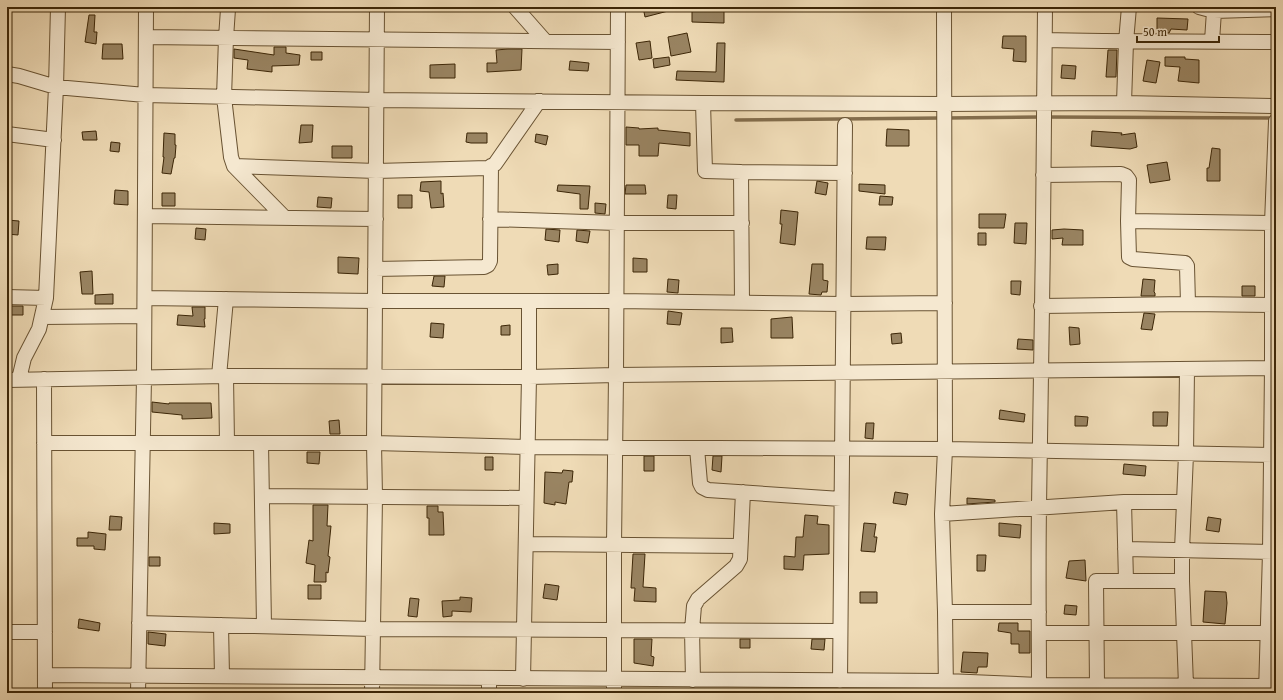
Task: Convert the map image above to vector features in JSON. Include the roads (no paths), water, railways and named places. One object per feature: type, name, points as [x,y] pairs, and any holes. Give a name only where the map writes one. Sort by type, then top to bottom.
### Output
[{"type":"street","points":[[58,7],[54,140],[46,298],[36,336],[13,379],[222,376],[529,377],[842,372],[1274,368]]},
{"type":"street","points":[[138,693],[144,443],[146,7]]},
{"type":"street","points":[[229,7],[226,38],[224,97],[231,157],[234,166],[286,218]]},
{"type":"street","points":[[372,693],[375,497],[374,377],[377,7]]},
{"type":"street","points":[[516,7],[545,41]]},
{"type":"street","points":[[614,686],[618,7]]},
{"type":"street","points":[[944,7],[945,449],[942,514],[946,612],[946,687]]},
{"type":"street","points":[[1039,689],[1039,508],[1041,451],[1041,306],[1045,7]]},
{"type":"street","points":[[1124,102],[1129,7]]},
{"type":"street","points":[[1199,7],[1214,11],[1276,10]]},
{"type":"street","points":[[1212,41],[1214,11]]},
{"type":"street","points":[[146,37],[618,42]]},
{"type":"street","points":[[1045,40],[1126,42],[1276,42]]},
{"type":"street","points":[[7,74],[56,87],[145,96],[703,103],[944,104],[1124,102],[1276,106]]},
{"type":"street","points":[[234,166],[376,171],[480,168],[491,166],[495,164],[539,101]]},
{"type":"street","points":[[703,103],[705,171],[844,173]]},
{"type":"street","points":[[45,675],[523,678],[614,686],[693,680],[840,681],[946,687],[1039,689],[1097,685],[1125,689],[1186,685],[1270,688],[1273,552],[1274,223],[1276,121]]},
{"type":"street","points":[[840,681],[845,125]]},
{"type":"street","points":[[7,134],[54,140]]},
{"type":"street","points":[[375,269],[484,267],[488,265],[490,261],[491,166]]},
{"type":"street","points":[[741,172],[742,303]]},
{"type":"street","points":[[1043,175],[1121,174],[1126,176],[1129,180],[1129,257],[1133,259],[1185,262],[1187,266],[1188,304]]},
{"type":"street","points":[[145,216],[376,219]]},
{"type":"street","points":[[490,218],[617,222],[742,223]]},
{"type":"street","points":[[1128,221],[1274,223]]},
{"type":"street","points":[[7,297],[46,298]]},
{"type":"street","points":[[145,298],[843,304],[945,303]]},
{"type":"street","points":[[226,299],[222,376],[227,443]]},
{"type":"street","points":[[523,678],[529,377],[529,301]]},
{"type":"street","points":[[1041,306],[1188,304],[1274,305]]},
{"type":"street","points":[[42,317],[144,316]]},
{"type":"street","points":[[1186,685],[1182,550],[1186,454],[1187,369]]},
{"type":"street","points":[[44,379],[45,693]]},
{"type":"street","points":[[44,443],[374,443],[527,447],[945,449],[1273,455]]},
{"type":"street","points":[[261,443],[264,626]]},
{"type":"street","points":[[697,448],[700,483],[702,487],[708,490],[841,499]]},
{"type":"street","points":[[693,680],[692,630],[695,602],[736,566],[740,558],[743,492]]},
{"type":"street","points":[[262,496],[526,498]]},
{"type":"street","points":[[942,514],[1124,502],[1184,502]]},
{"type":"street","points":[[1124,502],[1126,581]]},
{"type":"street","points":[[526,544],[740,546]]},
{"type":"street","points":[[1125,549],[1273,552]]},
{"type":"street","points":[[1097,685],[1096,581],[1182,581]]},
{"type":"street","points":[[946,612],[1039,612]]},
{"type":"street","points":[[139,623],[373,629],[840,631]]},
{"type":"street","points":[[221,625],[222,676]]},
{"type":"street","points":[[7,632],[45,632]]},
{"type":"street","points":[[1039,633],[1272,633]]},
{"type":"street","points":[[489,678],[489,693]]},
{"type":"waterway","points":[[947,118],[1041,117]]},
{"type":"waterway","points":[[1047,117],[1275,118]]},
{"type":"waterway","points":[[736,120],[941,118]]}]
